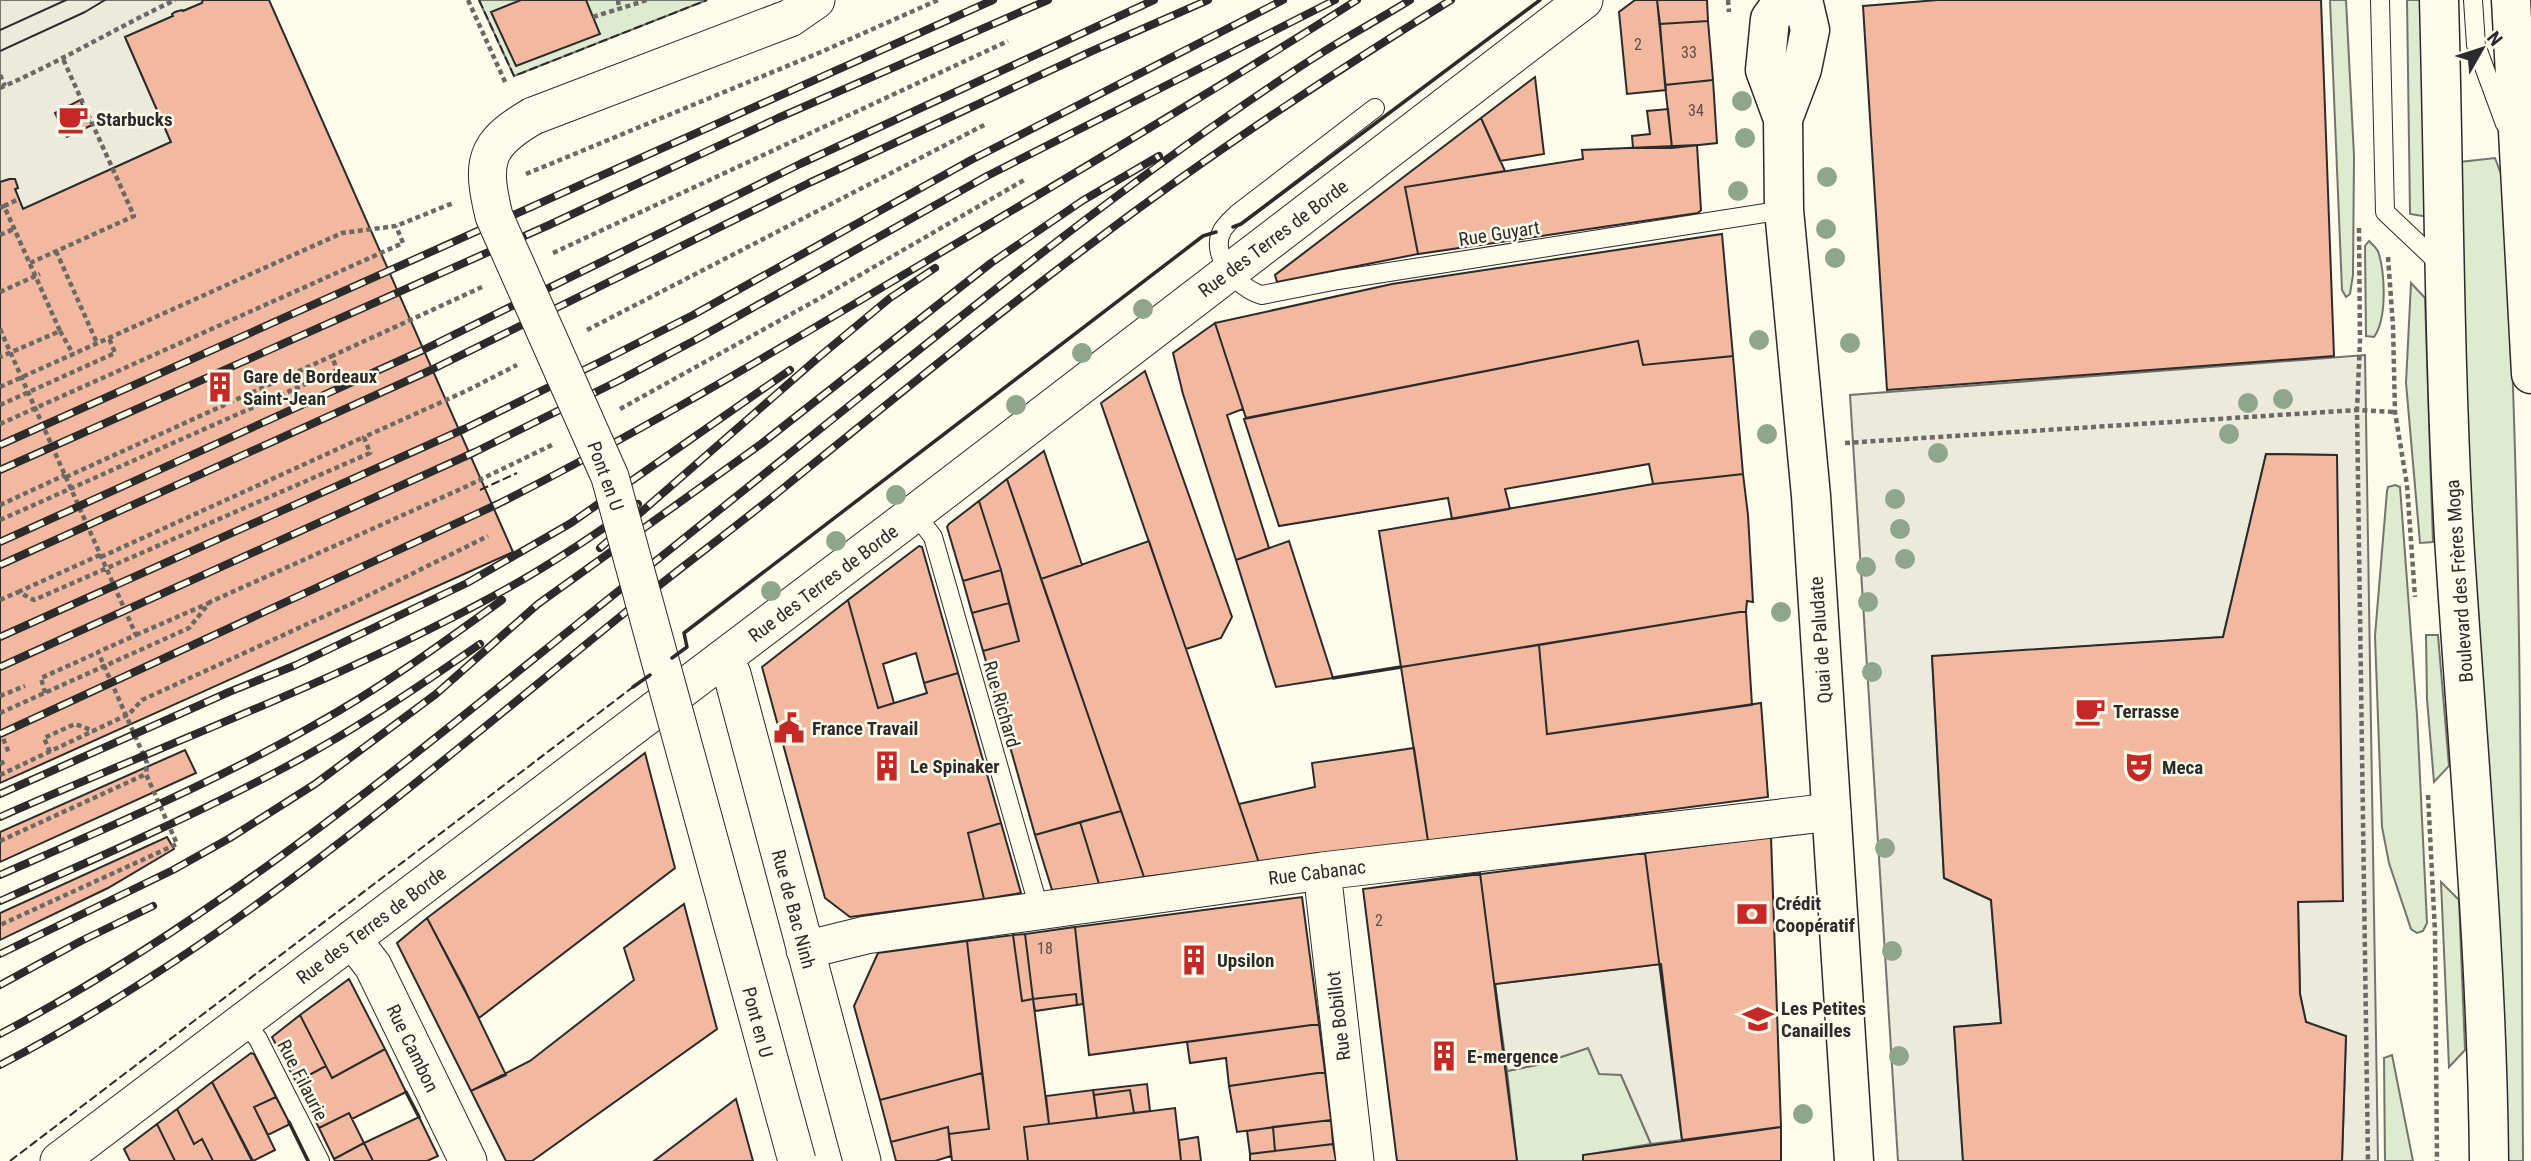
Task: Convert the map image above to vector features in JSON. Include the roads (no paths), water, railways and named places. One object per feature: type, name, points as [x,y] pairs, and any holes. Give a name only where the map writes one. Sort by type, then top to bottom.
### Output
[{"type":"main road","name":"Quai de Paludate","points":[[1784,0],[1770,19],[1765,70],[1783,119],[1784,210],[1806,445],[1854,1161]]},
{"type":"main road","name":"Quai de Paludate","points":[[1783,119],[1802,69],[1810,30],[1803,0]]},
{"type":"main road","name":"Boulevard des Frères Moga","points":[[2439,0],[2448,398],[2454,537],[2470,743],[2489,1161]]},
{"type":"main road","points":[[2511,0],[2531,374]]},
{"type":"street","name":"Pont en U","points":[[797,1161],[610,477],[494,216],[487,187],[488,165],[494,147],[509,130],[533,116],[790,18],[816,0]]},
{"type":"street","name":"Rue des Terres de Borde","points":[[59,1161],[915,513],[1584,0]]},
{"type":"street","name":"Rue de Bac Ninh","points":[[722,659],[732,674],[863,1161]]},
{"type":"street","name":"Rue Cabanac","points":[[805,950],[866,935],[1322,871],[1832,811]]},
{"type":"street","name":"Rue Bobillot","points":[[1322,871],[1355,1161]]},
{"type":"street","name":"Rue Cambon","points":[[352,939],[373,965],[468,1161]]},
{"type":"lane","points":[[2380,0],[2385,212],[2446,270]]},
{"type":"lane","points":[[2473,0],[2476,45],[2520,163]]},
{"type":"lane","points":[[1230,271],[1218,247],[1222,230],[1237,214],[1375,108]]},
{"type":"lane","name":"Rue Guyart","points":[[1230,271],[1252,293],[1262,295],[1338,280],[1784,210]]},
{"type":"lane","name":"Rue Richard","points":[[915,513],[933,537],[1040,912]]},
{"type":"lane","name":"Rue Filaurie","points":[[244,1021],[258,1039],[320,1161]]},
{"type":"tram line","points":[[0,30],[66,0]]},
{"type":"tram line","points":[[0,51],[105,0]]},
{"type":"railway","points":[[0,445],[993,0]]},
{"type":"railway","points":[[0,470],[549,225],[778,118],[1048,0]]},
{"type":"railway","points":[[0,542],[423,350],[800,164],[1154,0]]},
{"type":"railway","points":[[0,565],[431,370],[809,183],[1208,0]]},
{"type":"railway","points":[[0,637],[464,429],[608,358],[693,315],[971,160],[1283,0]]},
{"type":"railway","points":[[0,667],[475,452],[618,381],[987,176],[1335,0]]},
{"type":"railway","points":[[0,734],[498,504],[560,472],[804,334],[1357,0]]},
{"type":"railway","points":[[0,1034],[76,992],[150,946],[293,847],[431,742],[928,342],[1090,216],[1255,97],[1324,51],[1410,0]]},
{"type":"railway","points":[[0,1065],[84,1018],[245,913],[398,797],[975,333],[1091,244],[1268,118],[1451,0]]},
{"type":"railway","points":[[0,954],[173,870],[230,838],[315,784],[436,694],[538,604],[761,444],[991,263],[1082,201],[1159,156]]},
{"type":"railway","points":[[600,548],[819,357],[890,298],[935,268]]},
{"type":"railway","points":[[0,794],[296,665],[467,583],[571,523],[790,370]]},
{"type":"railway","points":[[0,817],[321,680],[447,621],[541,569],[638,504]]},
{"type":"railway","points":[[0,875],[160,804],[278,745],[387,681],[502,600]]},
{"type":"railway","points":[[0,901],[174,823],[276,772],[329,743],[480,644]]},
{"type":"railway","points":[[0,985],[153,906]]},
{"type":"place","name":"Starbucks","points":[[73,119]]},
{"type":"place","name":"Gare de Bordeaux Saint-Jean","points":[[220,387]]},
{"type":"place","name":"Terrasse","points":[[2090,711]]},
{"type":"place","name":"France Travail","points":[[789,728]]},
{"type":"place","name":"Le Spinaker","points":[[887,766]]},
{"type":"place","name":"Meca","points":[[2139,767]]},
{"type":"place","name":"Crédit Coopératif","points":[[1752,914]]},
{"type":"place","name":"Upsilon","points":[[1194,960]]},
{"type":"place","name":"Les Petites Canailles","points":[[1758,1019]]},
{"type":"place","name":"E-mergence","points":[[1444,1056]]}]
